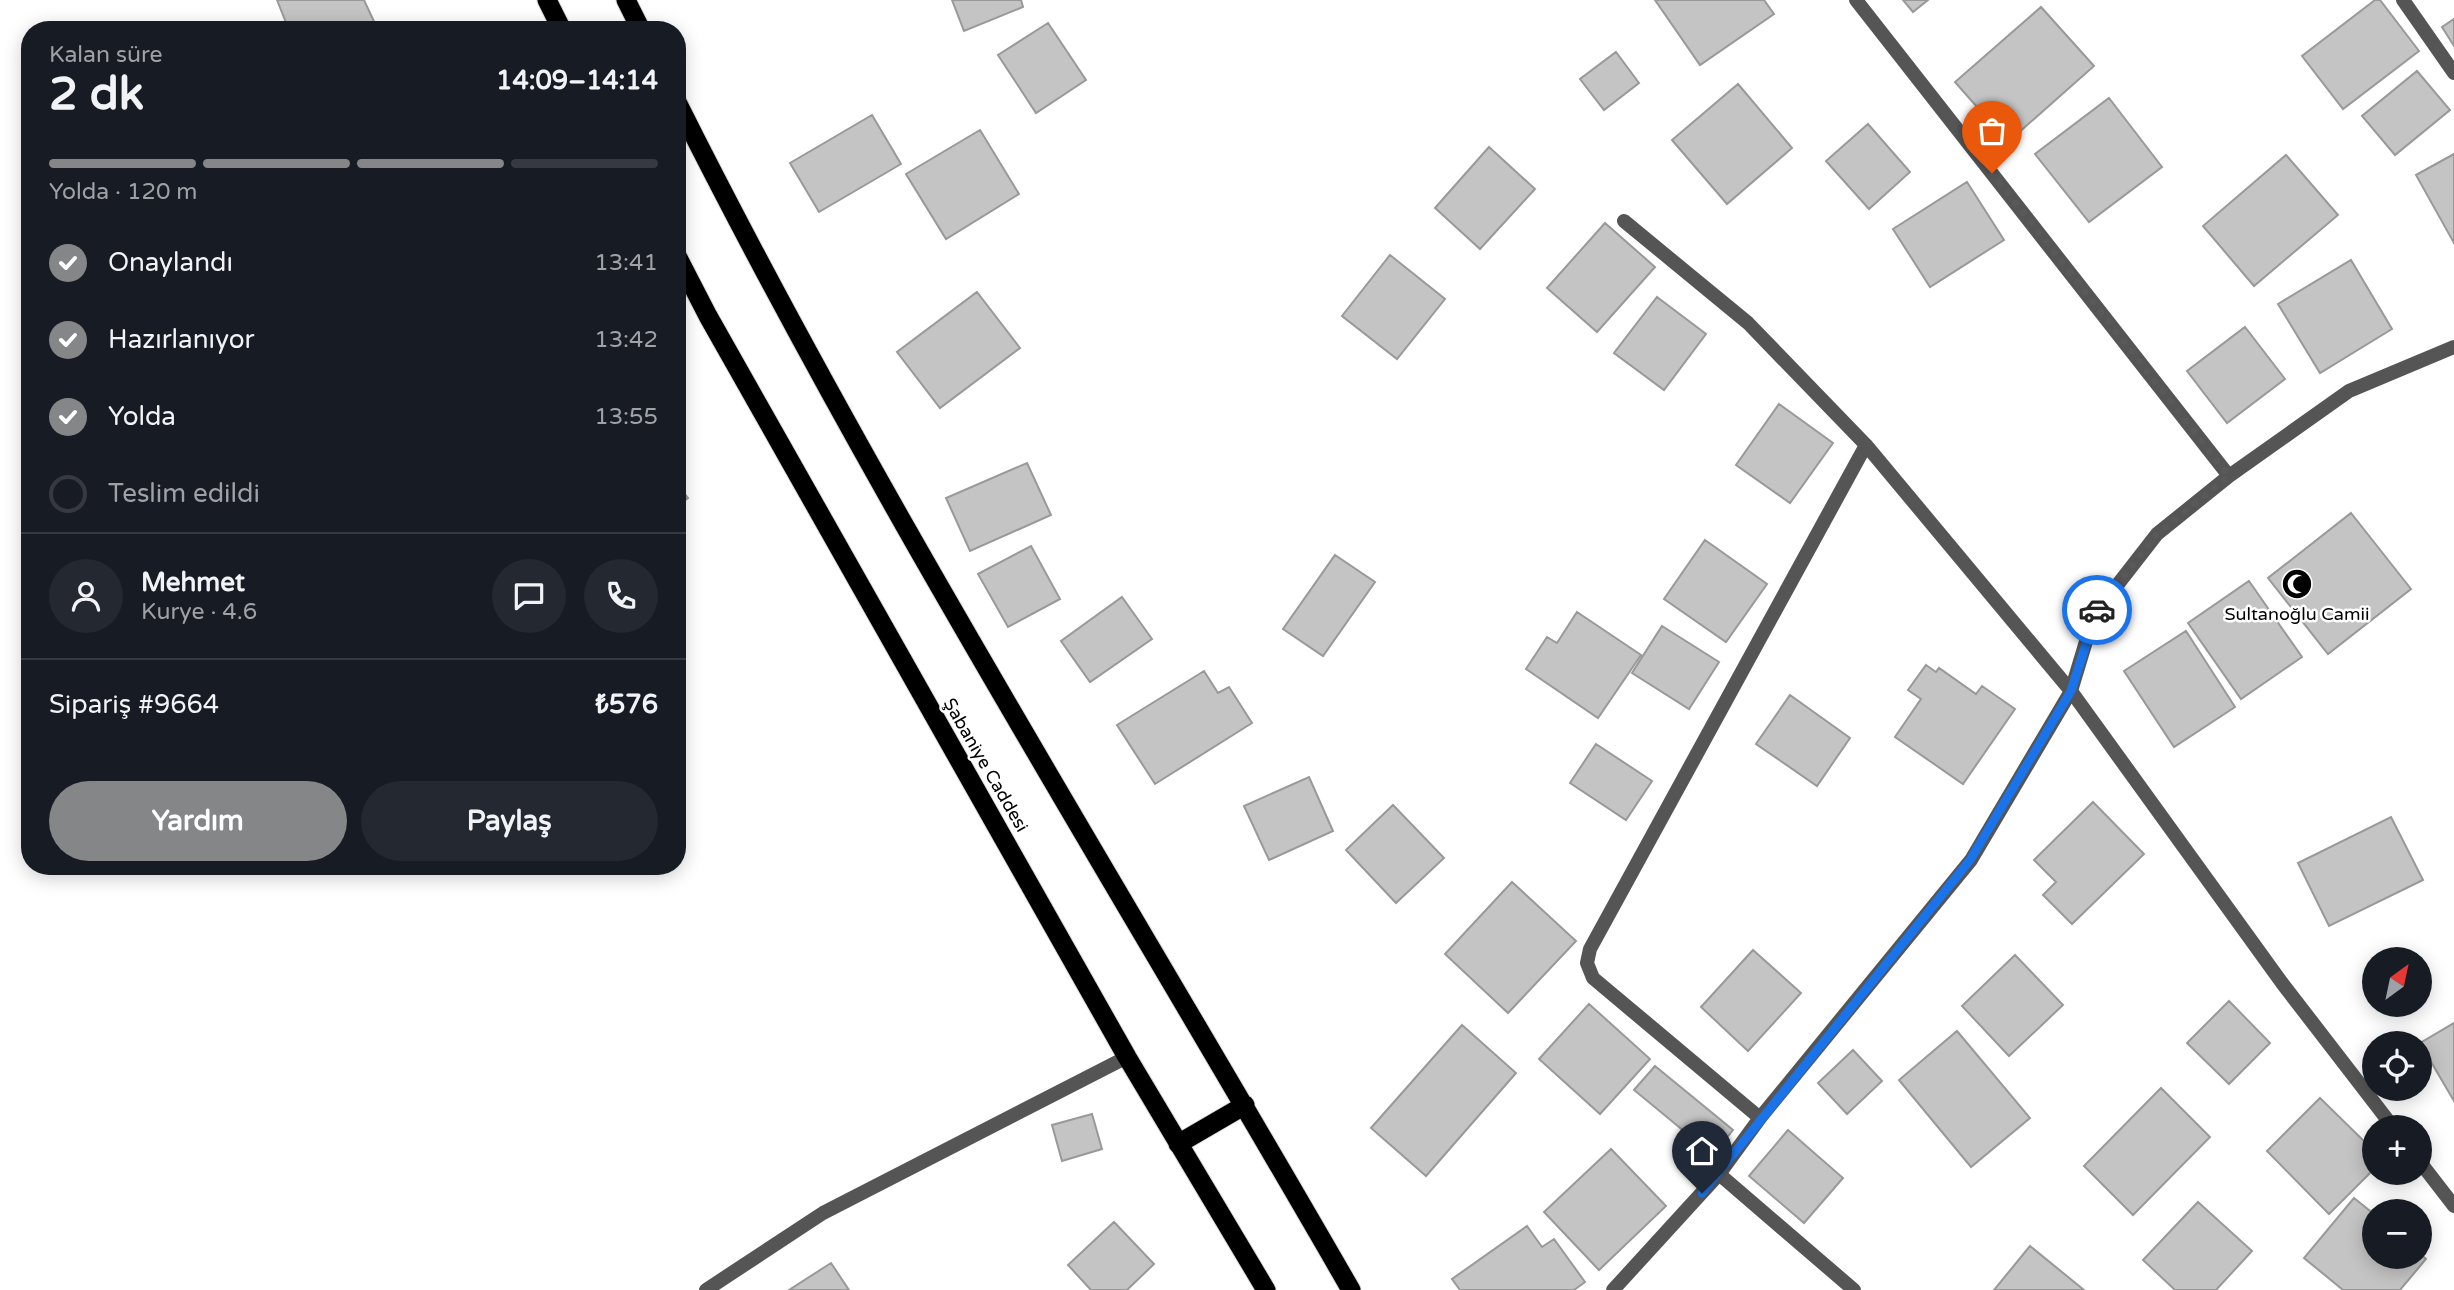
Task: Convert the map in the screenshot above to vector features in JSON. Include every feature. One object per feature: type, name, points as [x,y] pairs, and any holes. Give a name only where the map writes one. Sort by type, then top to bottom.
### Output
[{"type":"highway","points":[[547,0],[558,21]]},
{"type":"highway","points":[[626,0],[636,21]]},
{"type":"highway","points":[[686,120],[748,243],[958,617],[1351,1290]]},
{"type":"highway","name":"Şabaniye Caddesi","points":[[686,273],[1127,1057],[1266,1290]]},
{"type":"highway","points":[[1178,1143],[1245,1105]]},
{"type":"street","points":[[1856,0],[2229,476]]},
{"type":"street","points":[[2403,0],[2454,73]]},
{"type":"street","points":[[1624,221],[1748,323],[1866,444],[2071,691],[2282,983],[2384,1115]]},
{"type":"street","points":[[1613,1290],[1719,1174],[1760,1118],[1970,860],[2071,691],[2094,614],[2157,534],[2229,476],[2348,391],[2454,347]]},
{"type":"street","points":[[1760,1118],[1593,978],[1587,963],[1597,937],[1866,444]]},
{"type":"street","points":[[706,1290],[823,1213],[1127,1057]]},
{"type":"street","points":[[1719,1174],[1854,1290]]},
{"type":"street","points":[[2432,1178],[2454,1206]]},
{"type":"building","points":[[277,0],[364,0],[374,21],[285,21]]},
{"type":"building","points":[[952,0],[1021,0],[1023,7],[964,31]]},
{"type":"building","points":[[1655,0],[1764,0],[1774,14],[1700,65]]},
{"type":"building","points":[[1903,0],[1928,0],[1913,12]]},
{"type":"building","points":[[2375,0],[2380,0],[2419,51],[2343,109],[2302,56]]},
{"type":"building","points":[[2041,7],[2094,66],[2008,142],[1955,82]]},
{"type":"building","points":[[2454,19],[2454,46],[2442,27]]},
{"type":"building","points":[[1048,23],[1086,80],[1036,113],[998,55]]},
{"type":"building","points":[[1616,52],[1639,83],[1604,110],[1580,79]]},
{"type":"building","points":[[2417,71],[2450,110],[2395,155],[2362,116]]},
{"type":"building","points":[[1738,84],[1792,148],[1727,204],[1672,140]]},
{"type":"building","points":[[2109,98],[2162,167],[2089,222],[2035,154]]},
{"type":"building","points":[[872,115],[901,164],[819,212],[790,163]]},
{"type":"building","points":[[1868,124],[1910,172],[1869,209],[1826,161]]},
{"type":"building","points":[[980,130],[1019,194],[946,239],[906,174]]},
{"type":"building","points":[[1489,147],[1535,189],[1480,249],[1435,208]]},
{"type":"building","points":[[2454,154],[2454,243],[2416,175]]},
{"type":"building","points":[[2286,155],[2338,215],[2254,286],[2203,226]]},
{"type":"building","points":[[1967,182],[2004,240],[1930,287],[1893,229]]},
{"type":"building","points":[[1605,223],[1655,267],[1597,332],[1547,288]]},
{"type":"building","points":[[1390,255],[1445,299],[1397,359],[1342,316]]},
{"type":"building","points":[[2351,260],[2392,329],[2320,373],[2278,304]]},
{"type":"building","points":[[977,292],[1020,348],[940,408],[897,352]]},
{"type":"building","points":[[1657,297],[1706,334],[1664,390],[1614,353]]},
{"type":"building","points":[[2245,327],[2285,379],[2227,423],[2187,371]]},
{"type":"building","points":[[1779,404],[1833,443],[1790,503],[1736,465]]},
{"type":"building","points":[[1027,463],[1051,515],[970,551],[946,498]]},
{"type":"building","points":[[2351,513],[2411,589],[2328,654],[2268,578]]},
{"type":"building","points":[[1705,540],[1767,584],[1726,642],[1664,599]]},
{"type":"building","points":[[1031,546],[1060,599],[1008,627],[978,574]]},
{"type":"building","points":[[1335,555],[1375,582],[1323,656],[1283,629]]},
{"type":"building","points":[[2249,581],[2302,657],[2241,699],[2188,623]]},
{"type":"building","points":[[1122,597],[1152,639],[1090,682],[1061,641]]},
{"type":"building","points":[[1577,612],[1641,655],[1598,718],[1526,669],[1547,637],[1557,643]]},
{"type":"building","points":[[1662,626],[1719,662],[1689,709],[1632,673]]},
{"type":"building","points":[[2186,631],[2235,707],[2174,747],[2124,671]]},
{"type":"building","points":[[1926,665],[1936,672],[1939,668],[1976,694],[1982,686],[2015,709],[1963,784],[1895,737],[1921,699],[1908,690]]},
{"type":"building","points":[[1204,671],[1218,693],[1229,687],[1252,723],[1155,784],[1117,725]]},
{"type":"building","points":[[1790,695],[1850,738],[1817,786],[1756,744]]},
{"type":"building","points":[[1596,744],[1652,781],[1626,820],[1570,783]]},
{"type":"building","points":[[1309,777],[1333,831],[1269,860],[1244,806]]},
{"type":"building","points":[[2093,802],[2144,854],[2072,924],[2043,895],[2056,882],[2034,860]]},
{"type":"building","points":[[1393,805],[1444,858],[1396,903],[1346,850]]},
{"type":"building","points":[[2391,817],[2423,880],[2329,926],[2298,863]]},
{"type":"building","points":[[1512,882],[1576,941],[1508,1013],[1445,954]]},
{"type":"building","points":[[1753,950],[1801,993],[1748,1051],[1701,1007]]},
{"type":"building","points":[[2015,955],[2063,1005],[2009,1056],[1962,1006]]},
{"type":"building","points":[[2229,1001],[2270,1043],[2229,1084],[2187,1043]]},
{"type":"building","points":[[1589,1004],[1650,1059],[1600,1114],[1539,1059]]},
{"type":"building","points":[[2454,1023],[2454,1101],[2432,1063],[2432,1036]]},
{"type":"building","points":[[1462,1025],[1516,1073],[1426,1176],[1371,1128]]},
{"type":"building","points":[[1957,1031],[2030,1118],[1971,1167],[1899,1080]]},
{"type":"building","points":[[1853,1050],[1882,1081],[1847,1114],[1818,1083]]},
{"type":"building","points":[[1655,1066],[1733,1130],[1713,1155],[1634,1090]]},
{"type":"building","points":[[2161,1088],[2210,1137],[2133,1215],[2084,1166]]},
{"type":"building","points":[[2320,1098],[2362,1139],[2362,1181],[2329,1214],[2267,1151]]},
{"type":"building","points":[[1092,1114],[1102,1149],[1062,1161],[1052,1125]]},
{"type":"building","points":[[1788,1130],[1843,1178],[1804,1223],[1749,1176]]},
{"type":"building","points":[[1611,1149],[1666,1206],[1599,1270],[1544,1212]]},
{"type":"building","points":[[2354,1198],[2362,1204],[2362,1269],[2418,1269],[2400,1290],[2343,1290],[2304,1258]]},
{"type":"building","points":[[2198,1202],[2252,1251],[2216,1290],[2175,1290],[2143,1260]]},
{"type":"building","points":[[1114,1222],[1154,1264],[1127,1290],[1091,1290],[1068,1265]]},
{"type":"building","points":[[1527,1226],[1542,1247],[1554,1239],[1585,1282],[1574,1290],[1460,1290],[1452,1279]]},
{"type":"building","points":[[2030,1246],[2084,1290],[1994,1290]]},
{"type":"building","points":[[831,1263],[849,1290],[789,1290]]},
{"type":"way so far","points":[[1992,173],[2229,476],[2157,534],[2097,610]]},
{"type":"place","name":"Sultanoğlu Camii","points":[[2297,584]]},
{"type":"route","points":[[1702,1193],[1970,860],[2071,691],[2097,610]]}]
